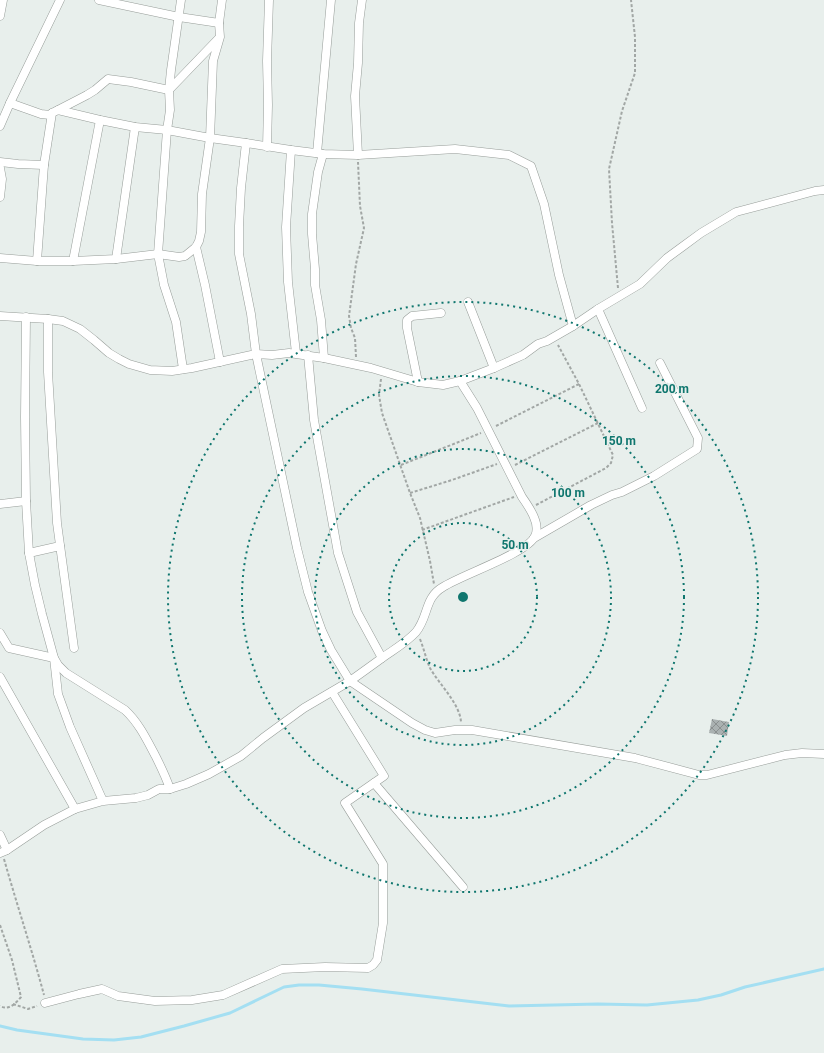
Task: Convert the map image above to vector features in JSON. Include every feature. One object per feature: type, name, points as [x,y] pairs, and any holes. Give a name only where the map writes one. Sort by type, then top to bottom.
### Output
[{"type":"street","points":[[0,16],[3,0]]},
{"type":"street","points":[[0,126],[60,0]]},
{"type":"street","points":[[102,0],[137,4],[179,17],[219,23]]},
{"type":"street","points":[[181,0],[169,90],[170,110],[167,130],[158,254],[164,284],[176,322],[183,369]]},
{"type":"street","points":[[0,258],[37,261],[73,261],[116,259],[158,254],[179,257],[185,256],[196,247],[201,232],[202,194],[210,138],[213,61],[220,37],[219,23],[222,0]]},
{"type":"street","points":[[267,147],[269,0]]},
{"type":"street","points":[[324,358],[321,320],[315,285],[312,214],[320,154],[331,0]]},
{"type":"street","points":[[358,155],[355,96],[359,23],[362,0]]},
{"type":"street","points":[[169,90],[220,37]]},
{"type":"street","points":[[10,104],[41,114],[50,115],[87,95],[108,79],[169,90]]},
{"type":"street","points":[[55,111],[135,126],[320,154],[358,155],[456,149],[508,155],[531,166],[544,204],[559,274],[573,326]]},
{"type":"street","points":[[37,261],[44,165],[55,111]]},
{"type":"street","points":[[73,261],[100,120]]},
{"type":"street","points":[[116,259],[135,126]]},
{"type":"street","points":[[246,143],[241,188],[239,254],[251,314],[256,354],[297,548],[308,592],[322,631],[331,650],[350,681],[371,697],[420,728],[435,733],[455,730],[472,730],[635,758],[699,775],[707,775],[785,755],[802,753],[824,754]]},
{"type":"street","points":[[291,150],[286,227],[288,282],[296,353]]},
{"type":"street","points":[[0,162],[44,165]]},
{"type":"street","points":[[0,168],[2,179],[0,197]]},
{"type":"street","points":[[0,316],[48,319],[64,322],[80,329],[109,353],[129,364],[150,370],[161,371],[183,369],[256,354],[272,355],[280,353],[296,353],[356,365],[418,382],[442,385],[450,384],[494,368],[523,355],[538,344],[547,341],[573,326],[640,284],[666,258],[682,246],[736,212],[815,191],[824,190]]},
{"type":"street","points":[[196,247],[220,362]]},
{"type":"street","points":[[468,302],[494,368]]},
{"type":"street","points":[[598,309],[642,408]]},
{"type":"street","points":[[418,382],[407,328],[407,320],[412,316],[441,313]]},
{"type":"street","points":[[26,317],[26,501],[29,553],[35,585],[54,658],[58,694],[70,727],[103,801]]},
{"type":"street","points":[[48,319],[49,380],[57,524],[74,648]]},
{"type":"street","points":[[308,355],[314,420],[338,553],[357,612],[382,658]]},
{"type":"street","points":[[0,835],[3,852],[44,825],[76,809],[103,801],[136,798],[159,789],[170,789],[186,784],[225,766],[241,756],[262,738],[304,708],[350,681],[405,643],[417,630],[423,620],[431,597],[435,592],[448,584],[523,547],[534,538],[591,504],[622,492],[654,476],[697,449],[698,438],[660,363]]},
{"type":"street","points":[[460,381],[521,495],[530,508],[536,525],[536,534],[534,538]]},
{"type":"street","points":[[0,504],[26,501]]},
{"type":"street","points":[[29,553],[60,546]]},
{"type":"street","points":[[0,633],[9,648],[54,658],[58,665],[66,673],[125,710],[138,724],[145,736],[167,779],[170,789]]},
{"type":"street","points":[[0,677],[76,809]]},
{"type":"street","points":[[45,1003],[102,989],[118,996],[155,1001],[192,1000],[223,995],[282,969],[325,967],[368,968],[373,965],[377,960],[383,923],[383,864],[345,803],[384,776],[332,692]]},
{"type":"street","points":[[374,783],[463,887]]},
{"type":"path","points":[[619,297],[612,223],[609,169],[622,111],[635,73],[635,37],[631,0]]},
{"type":"path","points":[[356,365],[354,338],[349,316],[356,264],[364,228],[360,206],[358,155]]},
{"type":"path","points":[[530,508],[606,468],[611,463],[614,455],[554,337]]},
{"type":"path","points":[[382,372],[379,395],[382,413],[420,518],[430,561],[435,592]]},
{"type":"path","points":[[400,465],[487,430],[579,384]]},
{"type":"path","points":[[410,493],[505,465],[598,423]]},
{"type":"path","points":[[422,530],[521,495]]},
{"type":"path","points":[[417,630],[430,667],[461,717],[462,724],[460,730]]},
{"type":"path","points":[[3,852],[20,916],[45,999],[45,1003],[28,1009],[13,1004]]},
{"type":"path","points":[[0,925],[12,960],[21,996],[9,1007],[3,1008],[0,1006]]},
{"type":"building","points":[[712,719],[729,722],[727,736],[709,733]]},
{"type":"waterway","points":[[0,1026],[17,1030],[83,1039],[114,1040],[141,1037],[230,1013],[284,987],[299,985],[319,985],[362,989],[509,1006],[598,1004],[647,1005],[698,1000],[721,995],[745,987],[824,969]]}]
